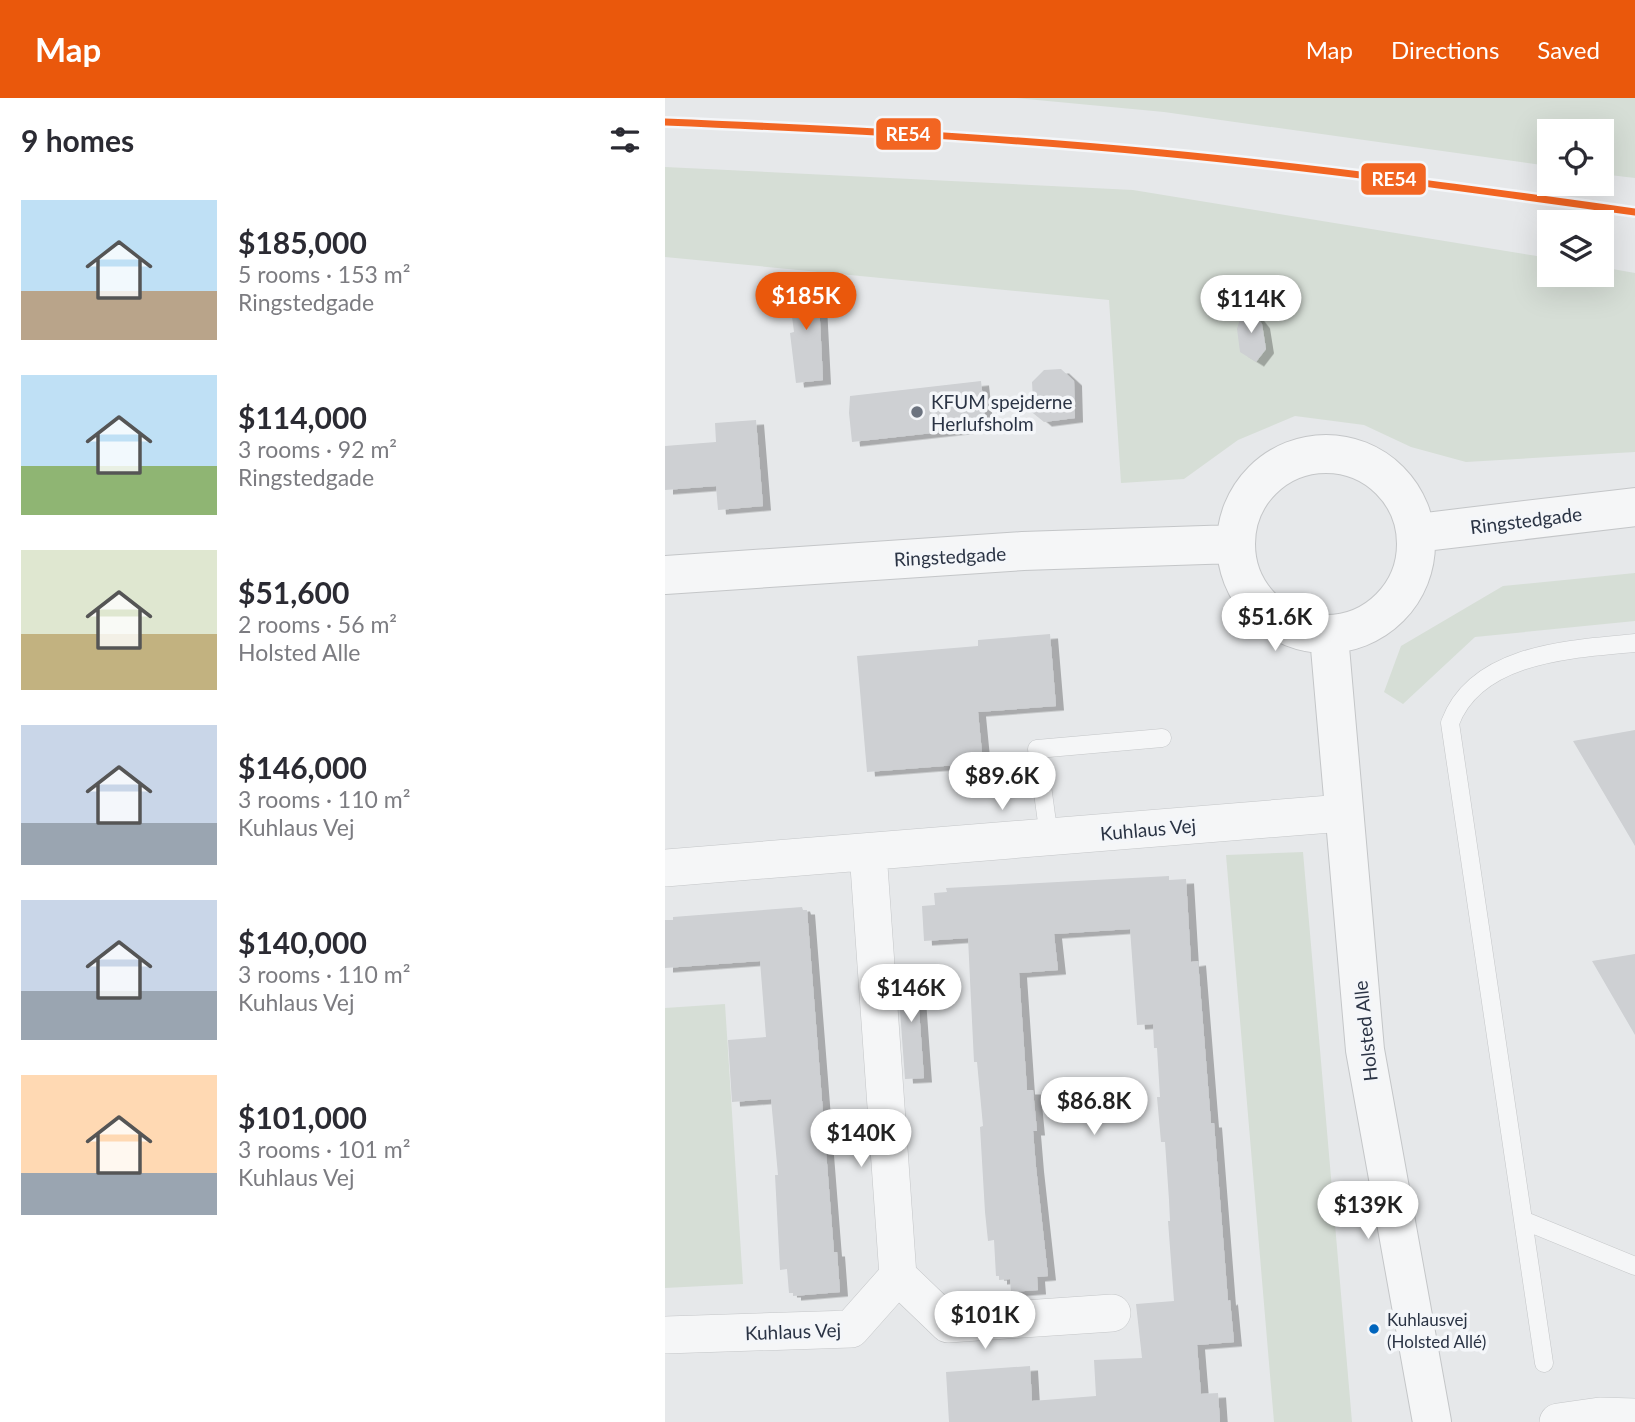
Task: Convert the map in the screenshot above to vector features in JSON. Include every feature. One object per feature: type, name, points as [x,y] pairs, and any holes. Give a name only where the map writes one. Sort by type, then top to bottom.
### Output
[{"type":"street","points":[[1336,453],[1365,462],[1390,479],[1408,504],[1417,533],[1415,563],[1404,591],[1384,614],[1359,629],[1329,636],[1300,632],[1274,619],[1253,599],[1239,573],[1235,544],[1240,514],[1254,487],[1277,467],[1305,456],[1336,453]]},
{"type":"street","name":"Ringstedgade","points":[[1417,533],[1635,507]]},
{"type":"street","name":"Ringstedgade","points":[[665,575],[1023,551],[1235,544]]},
{"type":"street","name":"Holsted Alle","points":[[1329,636],[1365,1050],[1432,1422]]},
{"type":"street","name":"Kuhlaus Vej","points":[[665,867],[1343,813]]},
{"type":"street","points":[[868,852],[898,1276],[948,1324],[1112,1313]]},
{"type":"street","name":"Kuhlaus Vej","points":[[665,1335],[851,1329],[898,1276]]},
{"type":"street","points":[[1558,1422],[1600,1416],[1635,1417]]},
{"type":"lane","points":[[1544,1363],[1450,723],[1466,694],[1485,679],[1509,666],[1564,650],[1635,643]]},
{"type":"lane","points":[[1049,837],[1037,749],[1162,738]]},
{"type":"lane","points":[[1525,1221],[1635,1266]]},
{"type":"shaded area","points":[[1016,98],[1635,98],[1635,178],[1614,176],[1614,119],[1537,119],[1537,164],[1164,112]]},
{"type":"shaded area","points":[[665,167],[1133,190],[1537,256],[1537,287],[1614,287],[1614,269],[1635,273],[1635,452],[1466,462],[1411,447],[1364,425],[1295,416],[1238,440],[1184,479],[1121,483],[1109,300],[665,257]]},
{"type":"shaded area","points":[[1635,573],[1635,621],[1475,637],[1403,704],[1384,692],[1401,646],[1503,586]]},
{"type":"shaded area","points":[[1303,852],[1352,1422],[1274,1422],[1226,855]]},
{"type":"shaded area","points":[[725,1004],[743,1284],[665,1288],[665,1008]]},
{"type":"building","points":[[818,282],[823,380],[796,383],[790,333],[794,332],[788,286]]},
{"type":"building","points":[[1245,302],[1262,324],[1266,349],[1256,362],[1240,352],[1237,329]]},
{"type":"building","points":[[1061,369],[1074,381],[1075,418],[1044,422],[1023,405],[1033,400],[1032,382],[1044,370]]},
{"type":"building","name":"KFUM spejderne Herlufsholm","points":[[981,381],[986,427],[852,442],[850,396]]},
{"type":"building","points":[[756,420],[763,506],[718,510],[716,486],[665,490],[665,446],[716,442],[715,423]]},
{"type":"building","points":[[1050,634],[1056,706],[978,712],[983,763],[867,772],[857,656],[978,646],[978,640]]},
{"type":"building","points":[[1635,730],[1635,846],[1573,741]]},
{"type":"building","points":[[1169,876],[1169,880],[1186,879],[1191,962],[1198,961],[1211,1123],[1214,1123],[1228,1301],[1230,1300],[1234,1342],[1197,1345],[1201,1394],[1218,1393],[1220,1422],[949,1422],[946,1372],[1030,1366],[1032,1401],[1096,1396],[1094,1360],[1142,1358],[1136,1304],[1174,1301],[1169,1200],[1165,1142],[1161,1142],[1157,1097],[1160,1097],[1157,1048],[1154,1048],[1153,1024],[1137,1025],[1130,929],[1054,934],[1058,970],[1019,973],[1027,1090],[1033,1090],[1037,1131],[1033,1131],[1048,1276],[1037,1277],[1038,1290],[1011,1292],[1010,1279],[999,1280],[999,1276],[996,1276],[994,1240],[988,1241],[985,1212],[980,1127],[983,1126],[977,1062],[974,1062],[968,938],[924,941],[922,906],[935,905],[934,893],[947,892],[946,888]]},
{"type":"building","points":[[802,907],[807,910],[834,1252],[837,1252],[840,1292],[793,1296],[793,1293],[789,1293],[787,1269],[780,1270],[775,1175],[778,1175],[771,1099],[732,1102],[728,1040],[766,1037],[760,961],[665,968],[665,920],[673,920],[673,917]]},
{"type":"building","points":[[1635,954],[1635,1035],[1592,961]]},
{"type":"building","points":[[916,968],[924,1078],[905,1079],[897,969]]},
{"type":"transit line","name":"RE54","points":[[665,122],[914,134],[1162,153],[1340,172],[1635,212]]},
{"type":"place","name":"KFUM spejderne Herlufsholm","points":[[917,412]]},
{"type":"place","name":"Kuhlausvej (Holsted Allé)","points":[[1374,1329]]}]
